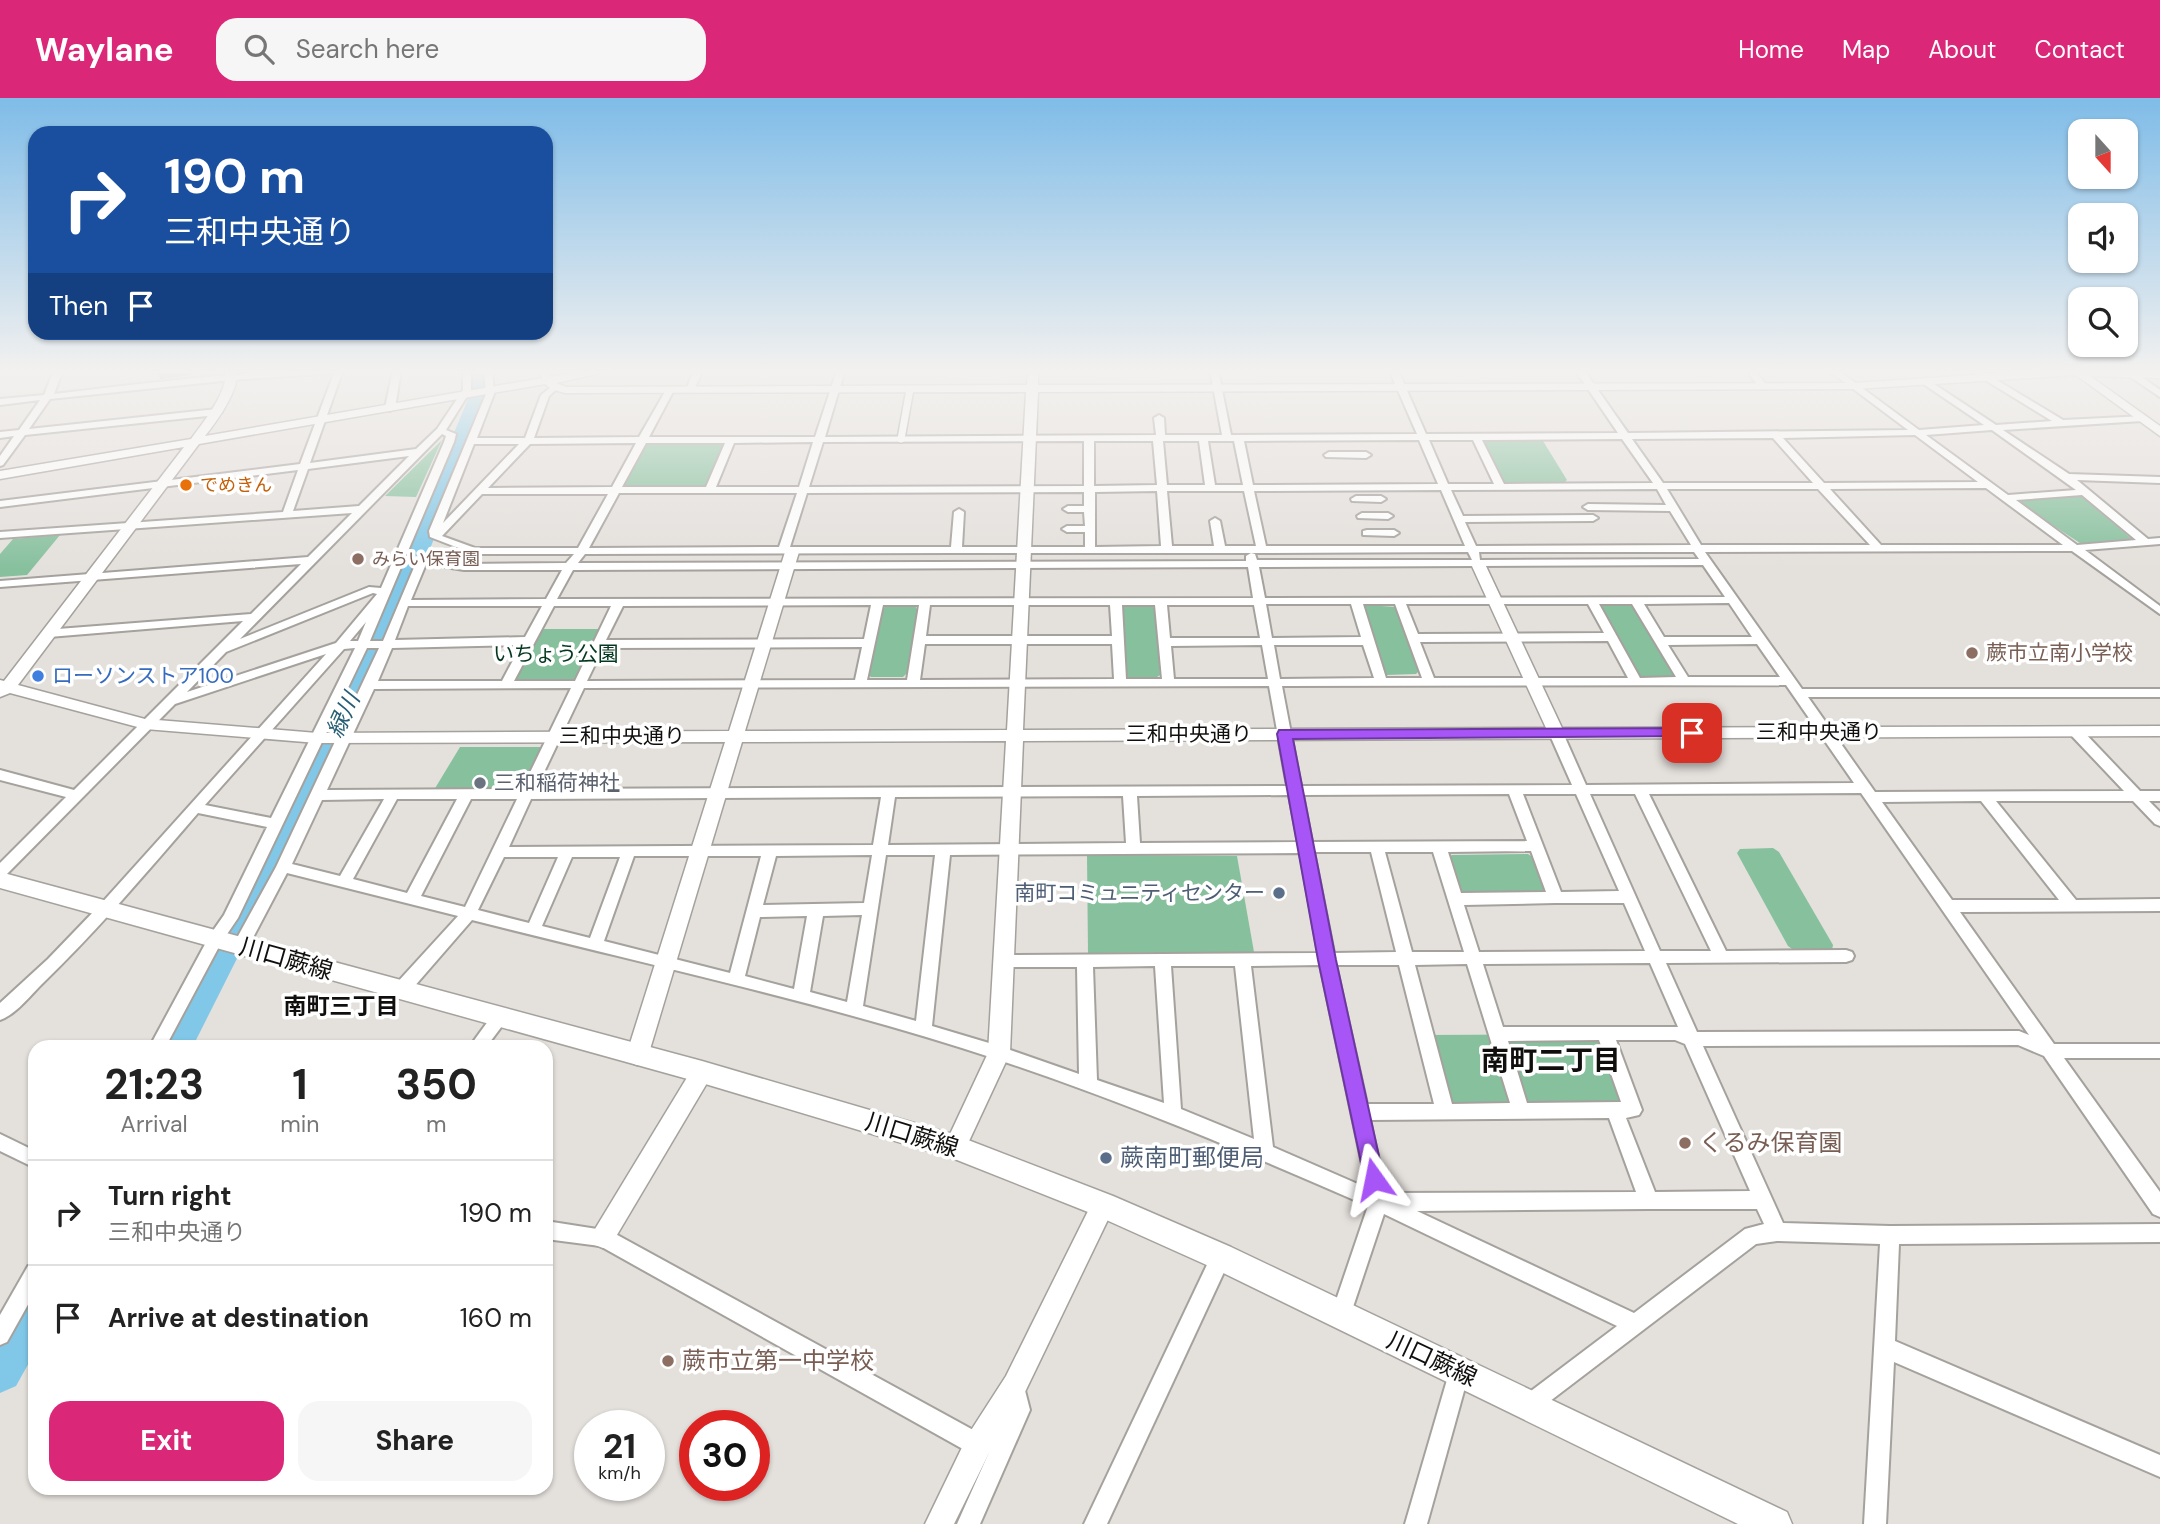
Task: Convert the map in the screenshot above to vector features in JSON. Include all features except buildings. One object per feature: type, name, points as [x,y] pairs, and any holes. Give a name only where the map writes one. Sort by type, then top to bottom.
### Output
[{"type":"main road","name":"川口蕨線","points":[[0,880],[702,1072],[955,1147],[1103,1205],[1221,1257],[1775,1524]]},
{"type":"street","points":[[0,463],[20,437]]},
{"type":"street","points":[[199,437],[49,633],[3,688],[145,724],[318,738]]},
{"type":"street","points":[[0,475],[222,437]]},
{"type":"street","points":[[287,514],[315,437]]},
{"type":"street","points":[[0,872],[434,437]]},
{"type":"street","points":[[227,943],[230,918],[363,644],[450,437]]},
{"type":"street","points":[[435,537],[434,531],[472,437]]},
{"type":"street","points":[[1423,437],[1777,1232]]},
{"type":"street","points":[[1476,437],[1501,487]]},
{"type":"street","points":[[470,441],[1544,437]]},
{"type":"street","points":[[1625,437],[1732,600],[2160,1208]]},
{"type":"street","points":[[1775,437],[1879,549]]},
{"type":"street","points":[[1923,437],[2160,611]]},
{"type":"street","points":[[2007,437],[2067,477],[2146,543]]},
{"type":"street","points":[[955,1147],[999,1053],[1030,438]]},
{"type":"street","points":[[1089,438],[1090,550]]},
{"type":"street","points":[[1159,438],[1167,551]]},
{"type":"street","points":[[1203,438],[1210,488]]},
{"type":"street","points":[[1232,438],[1248,489],[1259,601],[1327,960],[1379,1202],[1341,1315]]},
{"type":"street","points":[[435,537],[529,439]]},
{"type":"street","points":[[506,684],[569,567],[582,551],[643,439]]},
{"type":"street","points":[[709,491],[731,439]]},
{"type":"street","points":[[638,1056],[777,604],[803,490],[819,439]]},
{"type":"street","points":[[0,504],[419,452]]},
{"type":"street","points":[[1329,455],[1366,455]]},
{"type":"street","points":[[2067,477],[2160,480]]},
{"type":"street","points":[[2147,480],[2160,490]]},
{"type":"street","points":[[480,491],[1989,485]]},
{"type":"street","points":[[2007,498],[2082,492]]},
{"type":"street","points":[[1356,499],[1381,499]]},
{"type":"street","points":[[1460,519],[1673,508]]},
{"type":"street","points":[[0,535],[363,509]]},
{"type":"street","points":[[1068,509],[1090,509]]},
{"type":"street","points":[[956,551],[959,512]]},
{"type":"street","points":[[1362,516],[1388,516]]},
{"type":"street","points":[[1215,522],[1220,551]]},
{"type":"street","points":[[1068,529],[1090,529]]},
{"type":"street","points":[[1367,533],[1394,533]]},
{"type":"street","points":[[435,537],[474,551],[1024,558],[1476,557],[1706,562]]},
{"type":"street","points":[[1476,557],[1698,549],[2075,548],[2160,541]]},
{"type":"street","points":[[162,1040],[227,943],[283,867],[370,685],[422,560],[464,567],[569,567],[956,551],[1024,558],[1090,550],[1220,551],[1255,556]]},
{"type":"street","points":[[0,584],[310,560]]},
{"type":"street","points":[[225,649],[373,589],[384,593]]},
{"type":"street","points":[[0,1013],[36,982],[105,910],[342,645],[384,593]]},
{"type":"street","points":[[1399,600],[1429,681]]},
{"type":"street","points":[[1636,600],[1684,681]]},
{"type":"street","points":[[404,603],[1732,600]]},
{"type":"street","points":[[1356,601],[1381,682]]},
{"type":"street","points":[[1592,601],[1636,681]]},
{"type":"street","points":[[860,683],[878,602]]},
{"type":"street","points":[[913,683],[925,602]]},
{"type":"street","points":[[1116,602],[1120,682]]},
{"type":"street","points":[[1161,602],[1168,682]]},
{"type":"street","points":[[400,991],[469,914],[618,604]]},
{"type":"street","points":[[49,633],[254,617]]},
{"type":"street","points":[[1413,638],[1612,637]]},
{"type":"street","points":[[919,640],[1118,640]]},
{"type":"street","points":[[1660,641],[1760,640]]},
{"type":"street","points":[[173,701],[283,671],[342,645],[529,641]]},
{"type":"street","points":[[1164,642],[1368,641]]},
{"type":"street","points":[[598,643],[869,643]]},
{"type":"street","points":[[370,685],[1789,681]]},
{"type":"street","points":[[1799,693],[2160,693]]},
{"type":"street","points":[[2075,731],[2160,821]]},
{"type":"street","name":"三和中央通り","points":[[318,738],[2160,731]]},
{"type":"street","points":[[0,775],[75,795]]},
{"type":"street","points":[[1514,789],[1556,898]]},
{"type":"street","points":[[317,795],[1640,789],[1984,797],[2160,796]]},
{"type":"street","points":[[1640,789],[1721,956]]},
{"type":"street","points":[[1130,792],[1133,848]]},
{"type":"street","points":[[854,1010],[889,793]]},
{"type":"street","points":[[344,881],[393,795]]},
{"type":"street","points":[[412,898],[466,795]]},
{"type":"street","points":[[1984,797],[2072,905]]},
{"type":"street","points":[[195,808],[275,824]]},
{"type":"street","points":[[500,852],[1535,846]]},
{"type":"street","points":[[1439,847],[1521,1111]]},
{"type":"street","points":[[1377,848],[1445,1111]]},
{"type":"street","points":[[923,1031],[943,849]]},
{"type":"street","points":[[736,980],[770,850]]},
{"type":"street","points":[[595,945],[629,851]]},
{"type":"street","points":[[533,930],[567,852]]},
{"type":"street","points":[[283,867],[854,1010],[999,1053],[1088,1083],[1173,1114],[1379,1202],[1633,1323]]},
{"type":"street","points":[[1456,899],[1628,897]]},
{"type":"street","points":[[1949,906],[2160,905]]},
{"type":"street","points":[[755,911],[870,909]]},
{"type":"street","points":[[802,997],[816,910]]},
{"type":"street","points":[[1004,961],[1846,956]]},
{"type":"street","points":[[1242,961],[1265,1152]]},
{"type":"street","points":[[1085,962],[1088,1083]]},
{"type":"street","points":[[1163,962],[1173,1114]]},
{"type":"street","points":[[483,1040],[500,1018]]},
{"type":"street","points":[[1497,1034],[1676,1033],[1691,1039],[2019,1038],[2049,1051],[2160,1051]]},
{"type":"street","points":[[1359,1112],[1633,1110],[1605,1034]]},
{"type":"street","points":[[603,1237],[702,1072]]},
{"type":"street","points":[[1615,1111],[1649,1201]]},
{"type":"street","points":[[0,1142],[28,1156]]},
{"type":"street","points":[[1379,1202],[1763,1200]]},
{"type":"street","points":[[939,1524],[978,1446],[1015,1385],[1103,1205]]},
{"type":"street","points":[[553,1231],[603,1237],[978,1446]]},
{"type":"street","points":[[1530,1404],[1752,1235],[1777,1232],[1890,1235],[2160,1233]]},
{"type":"street","points":[[1875,1524],[1890,1235]]},
{"type":"street","points":[[1095,1524],[1221,1257]]},
{"type":"street","points":[[0,1335],[28,1285]]},
{"type":"street","points":[[1886,1348],[2160,1466]]},
{"type":"street","points":[[1416,1524],[1459,1373]]},
{"type":"street","points":[[968,1524],[1019,1410],[1015,1385]]},
{"type":"green space","points":[[442,440],[416,497],[385,496]]},
{"type":"green space","points":[[1483,441],[1543,441],[1567,480],[1564,483],[1503,482]]},
{"type":"green space","points":[[646,443],[726,443],[709,486],[626,488],[624,486]]},
{"type":"green space","points":[[2078,495],[2134,541],[2083,545],[2017,502],[2017,499]]},
{"type":"green space","points":[[60,535],[27,575],[0,577],[0,554],[13,539]]},
{"type":"green space","points":[[1601,604],[1636,606],[1676,673],[1674,676],[1639,676],[1599,607]]},
{"type":"green space","points":[[887,606],[915,606],[918,611],[907,673],[903,677],[871,677],[867,674],[881,609]]},
{"type":"green space","points":[[1152,606],[1155,609],[1160,675],[1157,677],[1125,675],[1122,608]]},
{"type":"green space","points":[[1362,607],[1397,607],[1419,671],[1416,674],[1386,675],[1382,672]]},
{"type":"green space","name":"いちょう公園","points":[[540,629],[599,629],[575,679],[513,680]]},
{"type":"green space","points":[[460,747],[542,747],[523,787],[519,790],[434,790]]},
{"type":"green space","points":[[1773,848],[1779,852],[1833,945],[1832,950],[1795,951],[1788,946],[1737,853],[1740,849]]},
{"type":"green space","points":[[1528,854],[1534,858],[1548,892],[1545,895],[1464,895],[1458,892],[1448,858],[1452,855]]},
{"type":"green space","points":[[1087,855],[1237,856],[1254,952],[1088,953]]},
{"type":"green space","points":[[1605,1034],[1633,1110],[1445,1111],[1425,1035]]},
{"type":"waterway","name":"緑川","points":[[177,1040],[341,722],[418,549],[463,437]]},
{"type":"waterway","name":"緑川","points":[[0,1370],[28,1320]]},
{"type":"place","name":"でめきん","points":[[186,485]]},
{"type":"place","name":"みらい保育園","points":[[358,559]]},
{"type":"place","name":"蕨市立南小学校","points":[[1972,653]]},
{"type":"place","name":"ローソンストア100","points":[[38,676]]},
{"type":"place","name":"三和稲荷神社","points":[[480,783]]},
{"type":"place","name":"南町コミュニティセンター","points":[[1279,893]]},
{"type":"place","name":"くるみ保育園","points":[[1685,1143]]},
{"type":"place","name":"蕨南町郵便局","points":[[1106,1158]]},
{"type":"place","name":"蕨市立第一中学校","points":[[668,1361]]},
{"type":"district","name":"南町三丁目","points":[[341,1006]]},
{"type":"district","name":"南町二丁目","points":[[1551,1060]]},
{"type":"route","points":[[1374,1179],[1327,960],[1284,734],[1692,733]]}]
